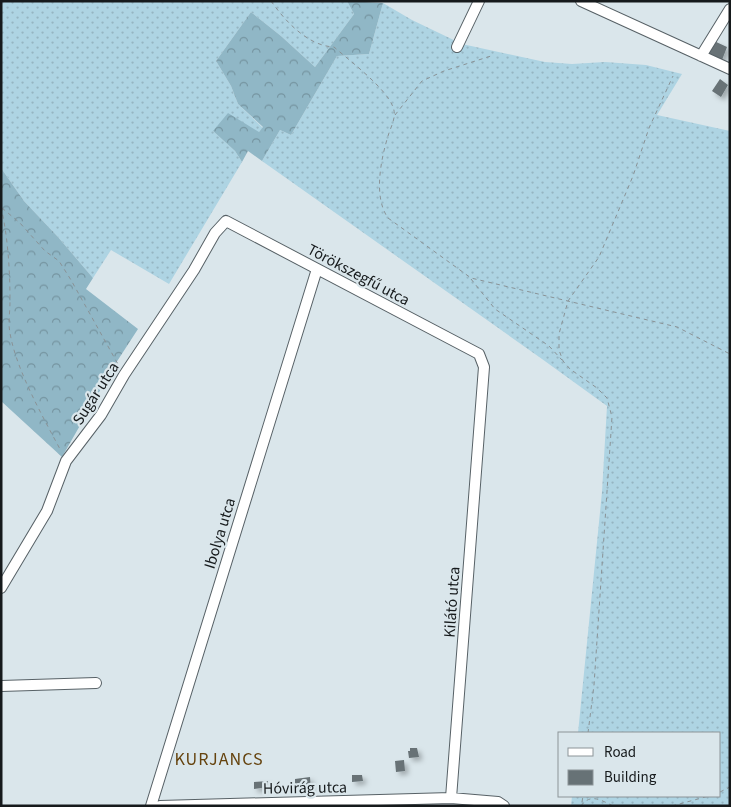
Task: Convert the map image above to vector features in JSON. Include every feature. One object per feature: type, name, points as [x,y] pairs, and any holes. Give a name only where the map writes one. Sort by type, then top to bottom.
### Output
[{"type":"street","points":[[456,47],[479,1]]},
{"type":"street","points":[[581,1],[730,69]]},
{"type":"street","points":[[701,56],[730,9]]},
{"type":"street","name":"Sugár utca","points":[[1,588],[47,510],[66,461],[101,415],[124,375],[194,270],[215,233],[226,221]]},
{"type":"street","name":"Törökszegfű utca","points":[[226,221],[479,354]]},
{"type":"street","name":"Ibolya utca","points":[[151,806],[317,269]]},
{"type":"street","name":"Kilátó utca","points":[[451,798],[484,368],[479,354]]},
{"type":"street","points":[[1,686],[96,683]]},
{"type":"street","points":[[451,798],[498,802],[504,806]]},
{"type":"street","name":"Hóvirág utca","points":[[160,806],[451,798]]},
{"type":"path","points":[[270,1],[287,20],[309,39],[323,46],[334,47],[384,94],[391,103],[395,115]]},
{"type":"path","points":[[491,56],[444,71],[422,81],[395,115],[381,161],[380,195],[383,210],[388,218],[471,278],[495,309],[550,346],[570,369],[597,388],[607,398],[612,417],[594,685],[588,732]]},
{"type":"path","points":[[563,361],[559,350],[559,334],[568,301],[599,257],[633,176],[649,128],[673,76]]},
{"type":"path","points":[[1,207],[20,223],[45,251],[58,261],[71,280],[124,375]]},
{"type":"path","points":[[1,207],[6,227],[10,301],[9,325],[13,346],[28,385],[66,461]]},
{"type":"path","points":[[471,278],[677,327],[730,354]]},
{"type":"path","points":[[672,806],[705,797]]},
{"type":"path","points":[[582,804],[588,799],[594,798],[612,806]]},
{"type":"shaded area","points":[[1,1],[347,1],[354,14],[315,67],[251,12],[216,61],[231,86],[238,104],[263,128],[259,132],[213,131],[235,151],[242,162],[169,284],[111,250],[93,278],[24,201],[1,168]]},
{"type":"shaded area","points":[[383,3],[412,20],[462,44],[545,62],[572,64],[605,62],[646,65],[682,74],[657,115],[730,131],[730,806],[571,806],[572,797],[721,797],[721,732],[578,732],[602,492],[607,406],[262,161],[280,130],[291,135],[337,56],[369,54]]},
{"type":"green space","points":[[347,1],[383,3],[369,54],[337,56],[291,135],[280,130],[262,161],[248,151],[242,162],[235,151],[213,131],[228,113],[259,132],[263,127],[238,104],[231,86],[216,61],[251,12],[315,67],[354,14]]},
{"type":"green space","points":[[1,168],[24,201],[93,278],[86,289],[138,329],[114,366],[62,457],[1,401]]},
{"type":"building","points":[[714,41],[727,47],[722,60],[708,54]]},
{"type":"building","points":[[720,79],[728,85],[721,97],[712,91]]},
{"type":"building","points":[[410,748],[417,748],[419,757],[409,758],[408,751],[410,751]]},
{"type":"building","points":[[404,760],[405,771],[396,772],[395,761]]},
{"type":"building","points":[[352,775],[362,775],[363,781],[352,782]]},
{"type":"building","points":[[310,777],[311,789],[303,789],[303,786],[295,787],[295,779]]},
{"type":"building","points":[[268,781],[268,787],[254,789],[254,782]]},
{"type":"district","name":"KURJANCS","points":[[219,759]]}]
